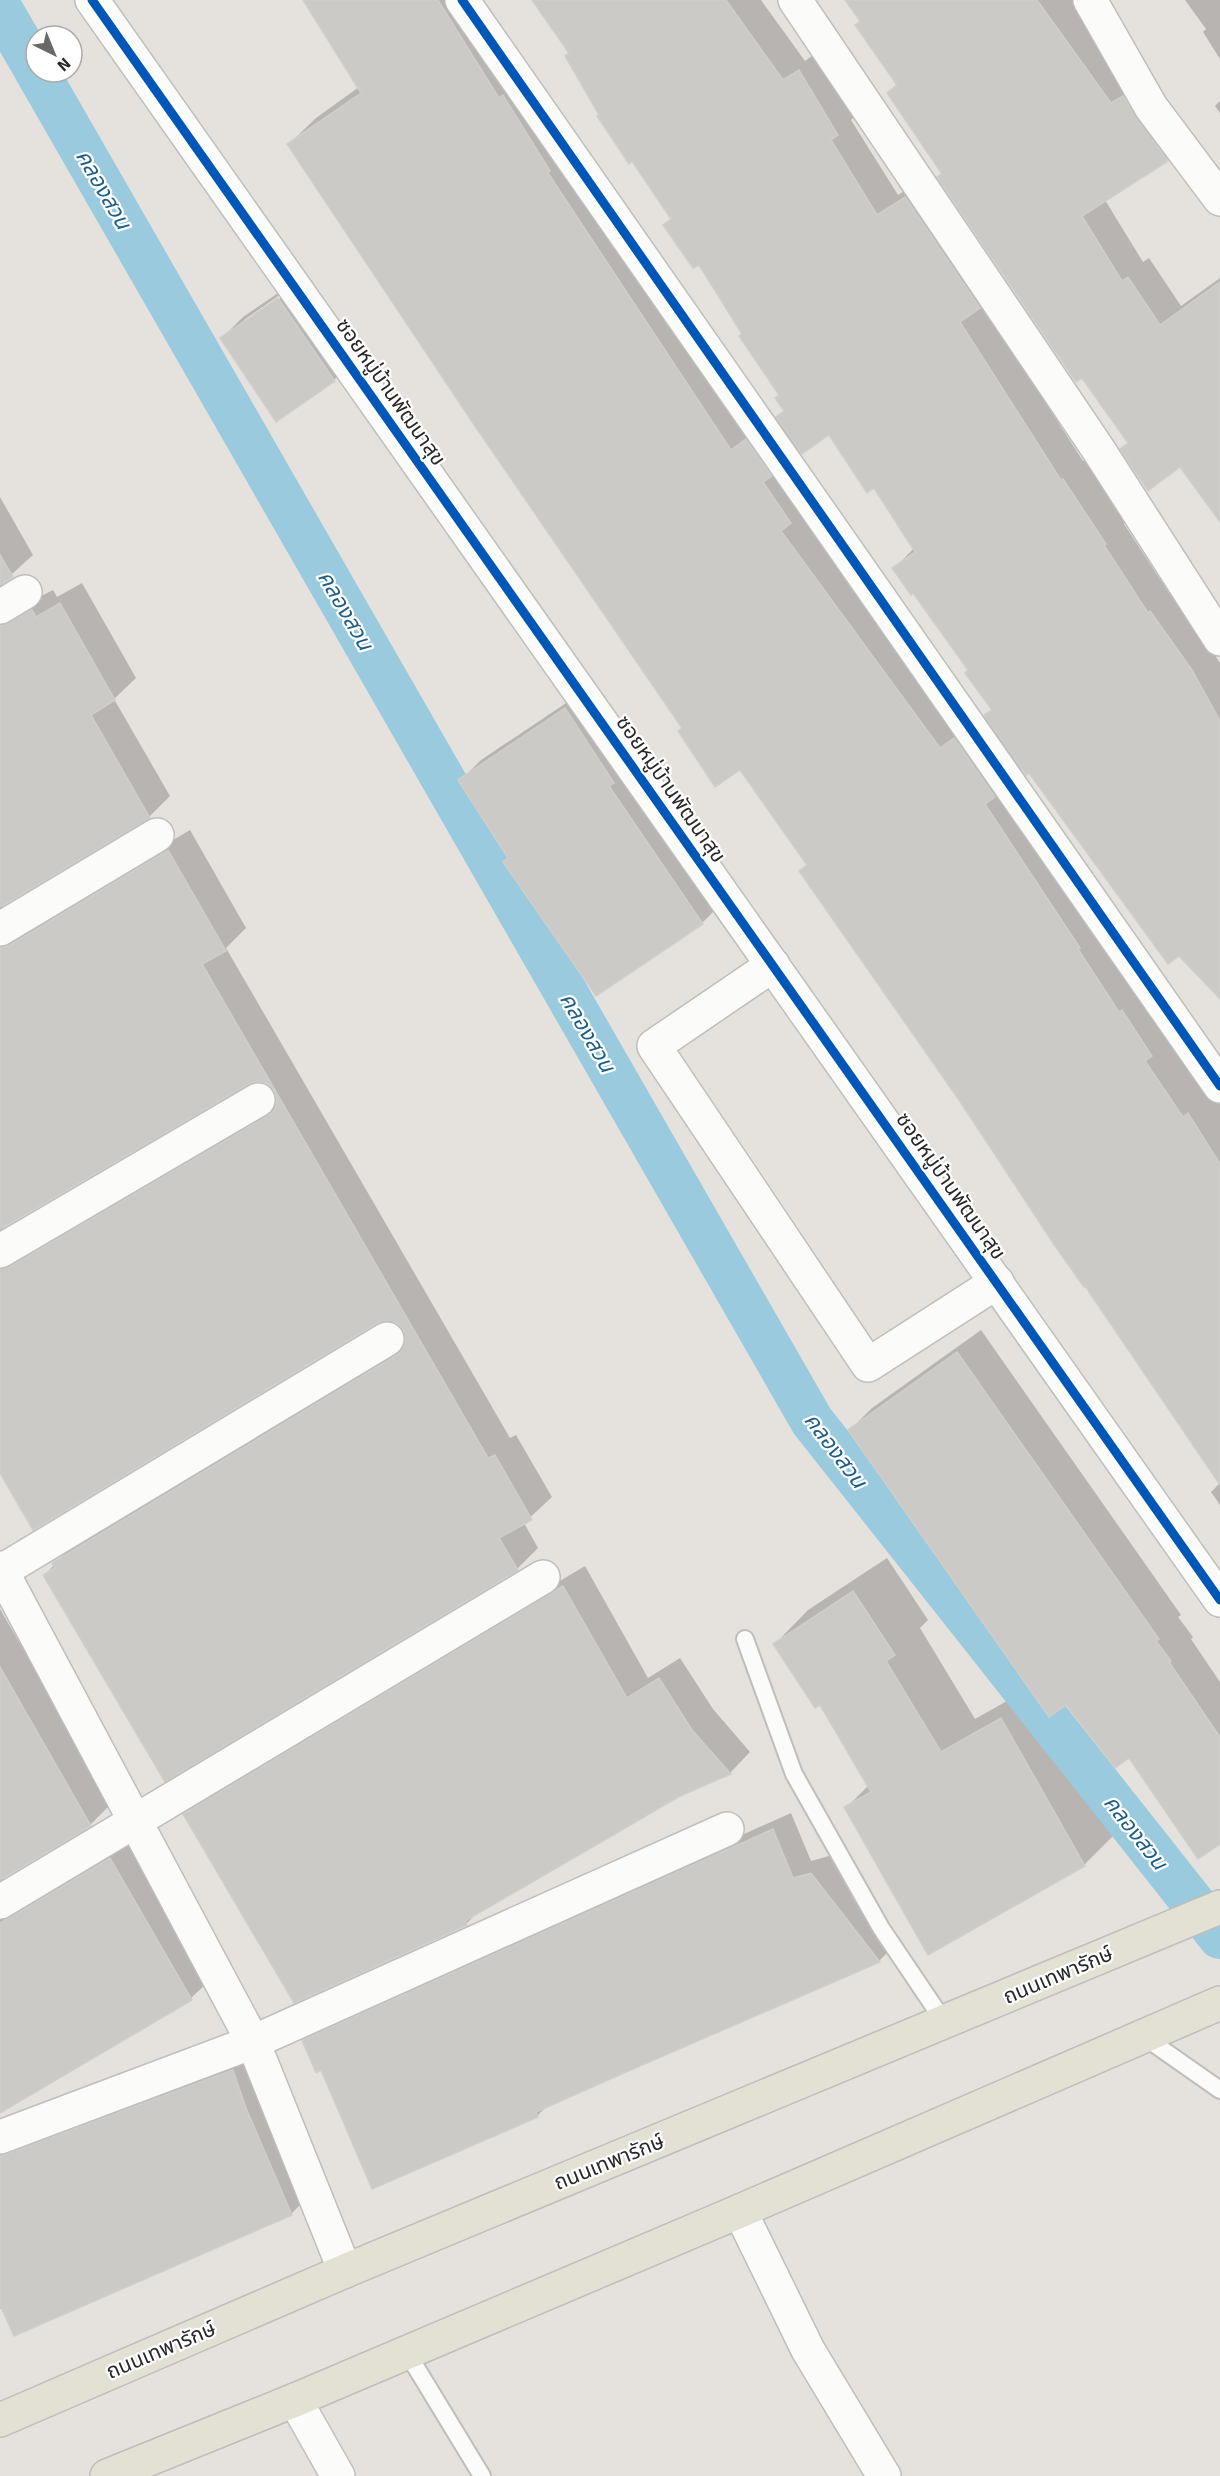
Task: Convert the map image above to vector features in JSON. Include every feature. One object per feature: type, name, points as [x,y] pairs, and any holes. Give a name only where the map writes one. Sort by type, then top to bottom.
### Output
[{"type":"main road","name":"ถนนเทพารักษ์","points":[[0,2420],[345,2271],[1220,1907]]},
{"type":"main road","points":[[107,2476],[295,2400],[740,2211],[1220,2003]]},
{"type":"street","name":"ซอยหมู่บ้านพัฒนาสุข","points":[[92,0],[1220,1600]]},
{"type":"street","points":[[462,0],[1220,1086]]},
{"type":"street","points":[[795,0],[1091,439],[1220,639]]},
{"type":"street","points":[[1090,0],[1151,107],[1220,199]]},
{"type":"street","points":[[0,929],[158,835]]},
{"type":"street","points":[[773,964],[654,1046],[868,1365],[997,1282]]},
{"type":"street","points":[[0,1251],[258,1100]]},
{"type":"street","points":[[345,2271],[253,2042],[1,1570],[387,1339]]},
{"type":"street","points":[[0,1902],[543,1577]]},
{"type":"street","points":[[0,2137],[253,2042],[727,1829]]},
{"type":"street","points":[[740,2211],[808,2350],[884,2476]]},
{"type":"street","points":[[295,2400],[338,2476]]},
{"type":"lane","points":[[745,1639],[794,1774],[881,1928],[945,2023]]},
{"type":"lane","points":[[1143,2036],[1220,2090]]},
{"type":"lane","points":[[406,2351],[482,2476]]},
{"type":"building","points":[[303,0],[438,0],[499,98],[503,95],[550,171],[548,173],[731,450],[746,439],[772,476],[763,482],[791,523],[781,531],[940,748],[954,738],[995,797],[985,804],[1080,948],[1078,949],[1119,1012],[1122,1010],[1152,1056],[1145,1061],[1183,1117],[1188,1113],[1220,1164],[1220,1485],[1085,1286],[1055,1246],[959,1100],[799,871],[807,865],[740,770],[715,787],[678,731],[682,728],[475,426],[287,144],[361,93]]},
{"type":"building","points":[[532,0],[726,0],[783,80],[799,70],[838,135],[831,140],[877,215],[905,197],[980,308],[960,322],[1061,480],[1063,479],[1106,544],[1104,545],[1148,613],[1150,611],[1192,670],[1220,721],[1220,999],[1179,956],[1168,964],[1029,773],[1026,775],[984,715],[992,710],[965,673],[968,670],[913,593],[911,595],[892,568],[915,552],[874,488],[867,493],[829,435],[802,454],[776,417],[784,411],[775,398],[779,395],[739,336],[742,334],[699,265],[693,268],[663,225],[671,219],[632,161],[629,164],[597,116],[599,115],[565,56],[569,53]]},
{"type":"building","points":[[845,0],[1037,0],[1111,103],[1123,96],[1168,161],[1082,216],[1122,281],[1128,277],[1160,325],[1220,282],[1220,522],[1180,467],[1148,491],[1120,449],[1128,443],[1082,378],[1076,382],[937,177],[942,174],[887,93],[897,85],[855,25],[860,21]]},
{"type":"building","points":[[278,298],[335,381],[276,422],[220,338]]},
{"type":"building","points":[[0,555],[13,577],[0,585]]},
{"type":"building","points":[[60,603],[115,700],[91,715],[150,818],[0,907],[0,626],[32,610],[36,617]]},
{"type":"building","points":[[565,708],[614,783],[609,786],[703,924],[596,996],[503,862],[508,858],[458,780]]},
{"type":"building","points":[[168,850],[226,951],[202,964],[488,1458],[495,1455],[532,1520],[499,1538],[518,1570],[165,1782],[43,1575],[55,1568],[52,1563],[397,1355],[403,1349],[406,1339],[397,1323],[387,1320],[377,1323],[33,1530],[0,1473],[0,1270],[9,1267],[267,1116],[275,1109],[277,1099],[274,1090],[267,1083],[258,1081],[249,1084],[0,1229],[0,948],[10,945]]},
{"type":"building","points":[[957,1352],[1159,1639],[1156,1641],[1171,1661],[1169,1662],[1220,1737],[1220,1844],[1198,1859],[1129,1758],[1115,1768],[1066,1705],[1049,1717],[848,1430]]},
{"type":"building","points":[[563,1586],[627,1698],[659,1678],[692,1730],[731,1774],[680,1796],[465,1921],[467,1925],[294,2003],[183,1814]]},
{"type":"building","points":[[853,1591],[895,1655],[886,1661],[941,1752],[1001,1718],[1085,1866],[928,1955],[844,1807],[871,1792],[820,1705],[815,1708],[773,1644]]},
{"type":"building","points":[[0,1667],[91,1826],[0,1880]]},
{"type":"building","points":[[773,1829],[793,1878],[811,1873],[880,1962],[536,2112],[538,2117],[372,2189],[321,2070],[316,2073],[302,2040]]},
{"type":"building","points":[[110,1858],[192,2000],[0,2113],[0,1923]]},
{"type":"building","points":[[233,2070],[246,2108],[292,2215],[14,2336],[0,2305],[0,2156]]},
{"type":"waterway","name":"คลองสวน","points":[[0,8],[24,49]]},
{"type":"waterway","name":"คลองสวน","points":[[44,84],[812,1421],[1220,1937]]},
{"type":"cycle path","points":[[92,0],[1220,1600]]},
{"type":"cycle path","points":[[462,0],[1220,1086]]}]
